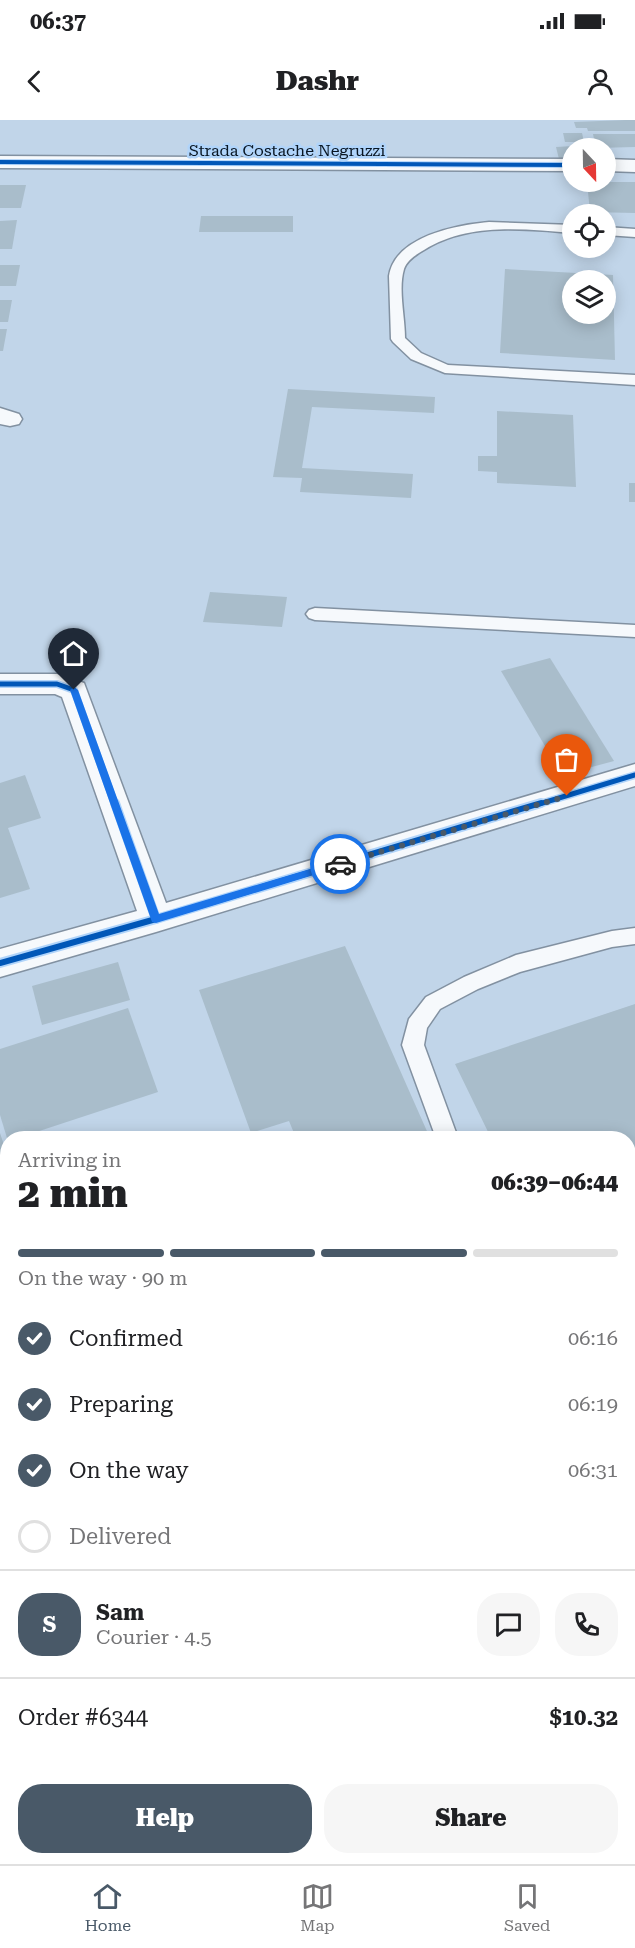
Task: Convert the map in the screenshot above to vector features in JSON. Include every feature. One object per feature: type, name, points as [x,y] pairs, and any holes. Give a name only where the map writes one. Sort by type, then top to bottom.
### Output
[{"type":"street","name":"Strada Costache Negruzzi","points":[[0,162],[562,165]]},
{"type":"street","points":[[616,165],[635,166]]},
{"type":"street","points":[[0,684],[57,684],[74,690],[156,919]]},
{"type":"street","points":[[0,963],[156,919],[635,775]]},
{"type":"lane","points":[[562,228],[495,225],[449,233],[419,245],[406,256],[397,269],[398,339],[416,356],[445,369],[635,380]]},
{"type":"lane","points":[[616,232],[635,233]]},
{"type":"lane","points":[[315,614],[635,631]]},
{"type":"lane","points":[[444,1131],[413,1045],[417,1025],[433,1004],[471,983],[516,964],[612,939],[635,936]]},
{"type":"building","points":[[635,120],[635,131],[588,131],[587,128],[576,128],[574,122]]},
{"type":"building","points":[[563,133],[582,133],[583,138],[564,138]]},
{"type":"building","points":[[593,134],[635,134],[635,147],[616,147],[616,138],[594,138]]},
{"type":"building","points":[[556,147],[562,147],[562,159],[559,159]]},
{"type":"building","points":[[616,182],[635,182],[635,213],[616,213],[616,204],[589,204],[588,192],[616,192]]},
{"type":"building","points":[[0,185],[26,185],[21,208],[0,208]]},
{"type":"building","points":[[201,216],[293,216],[293,232],[199,232]]},
{"type":"building","points":[[17,220],[12,249],[0,249],[0,221]]},
{"type":"building","points":[[0,265],[20,265],[16,286],[0,286]]},
{"type":"building","points":[[505,269],[562,272],[562,324],[614,324],[615,360],[500,353]]},
{"type":"building","points":[[0,300],[12,300],[8,322],[0,322]]},
{"type":"building","points":[[0,329],[7,329],[3,351],[0,351]]},
{"type":"building","points":[[288,389],[435,397],[434,413],[312,407],[302,468],[413,474],[411,498],[300,492],[302,478],[273,477]]},
{"type":"building","points":[[497,411],[573,415],[576,487],[497,483],[497,472],[478,471],[478,456],[497,456]]},
{"type":"building","points":[[629,483],[635,483],[635,502],[629,502]]},
{"type":"building","points":[[210,592],[287,597],[282,627],[203,622]]},
{"type":"building","points":[[550,658],[614,761],[562,775],[501,671]]},
{"type":"building","points":[[25,775],[41,818],[8,828],[30,889],[0,898],[0,783]]},
{"type":"building","points":[[345,946],[427,1131],[293,1131],[289,1121],[250,1131],[199,990]]},
{"type":"building","points":[[118,962],[130,1000],[42,1025],[32,986]]},
{"type":"building","points":[[635,1004],[635,1131],[488,1131],[455,1064]]},
{"type":"building","points":[[128,1008],[158,1092],[39,1131],[5,1131],[0,1115],[0,1049]]},
{"type":"cycle path","points":[[0,162],[562,165]]},
{"type":"cycle path","points":[[0,684],[57,684],[74,690],[156,919]]},
{"type":"cycle path","points":[[0,963],[156,919],[635,775]]},
{"type":"way so far","points":[[340,864],[567,796]]},
{"type":"route","points":[[74,690],[156,919],[340,864]]}]
